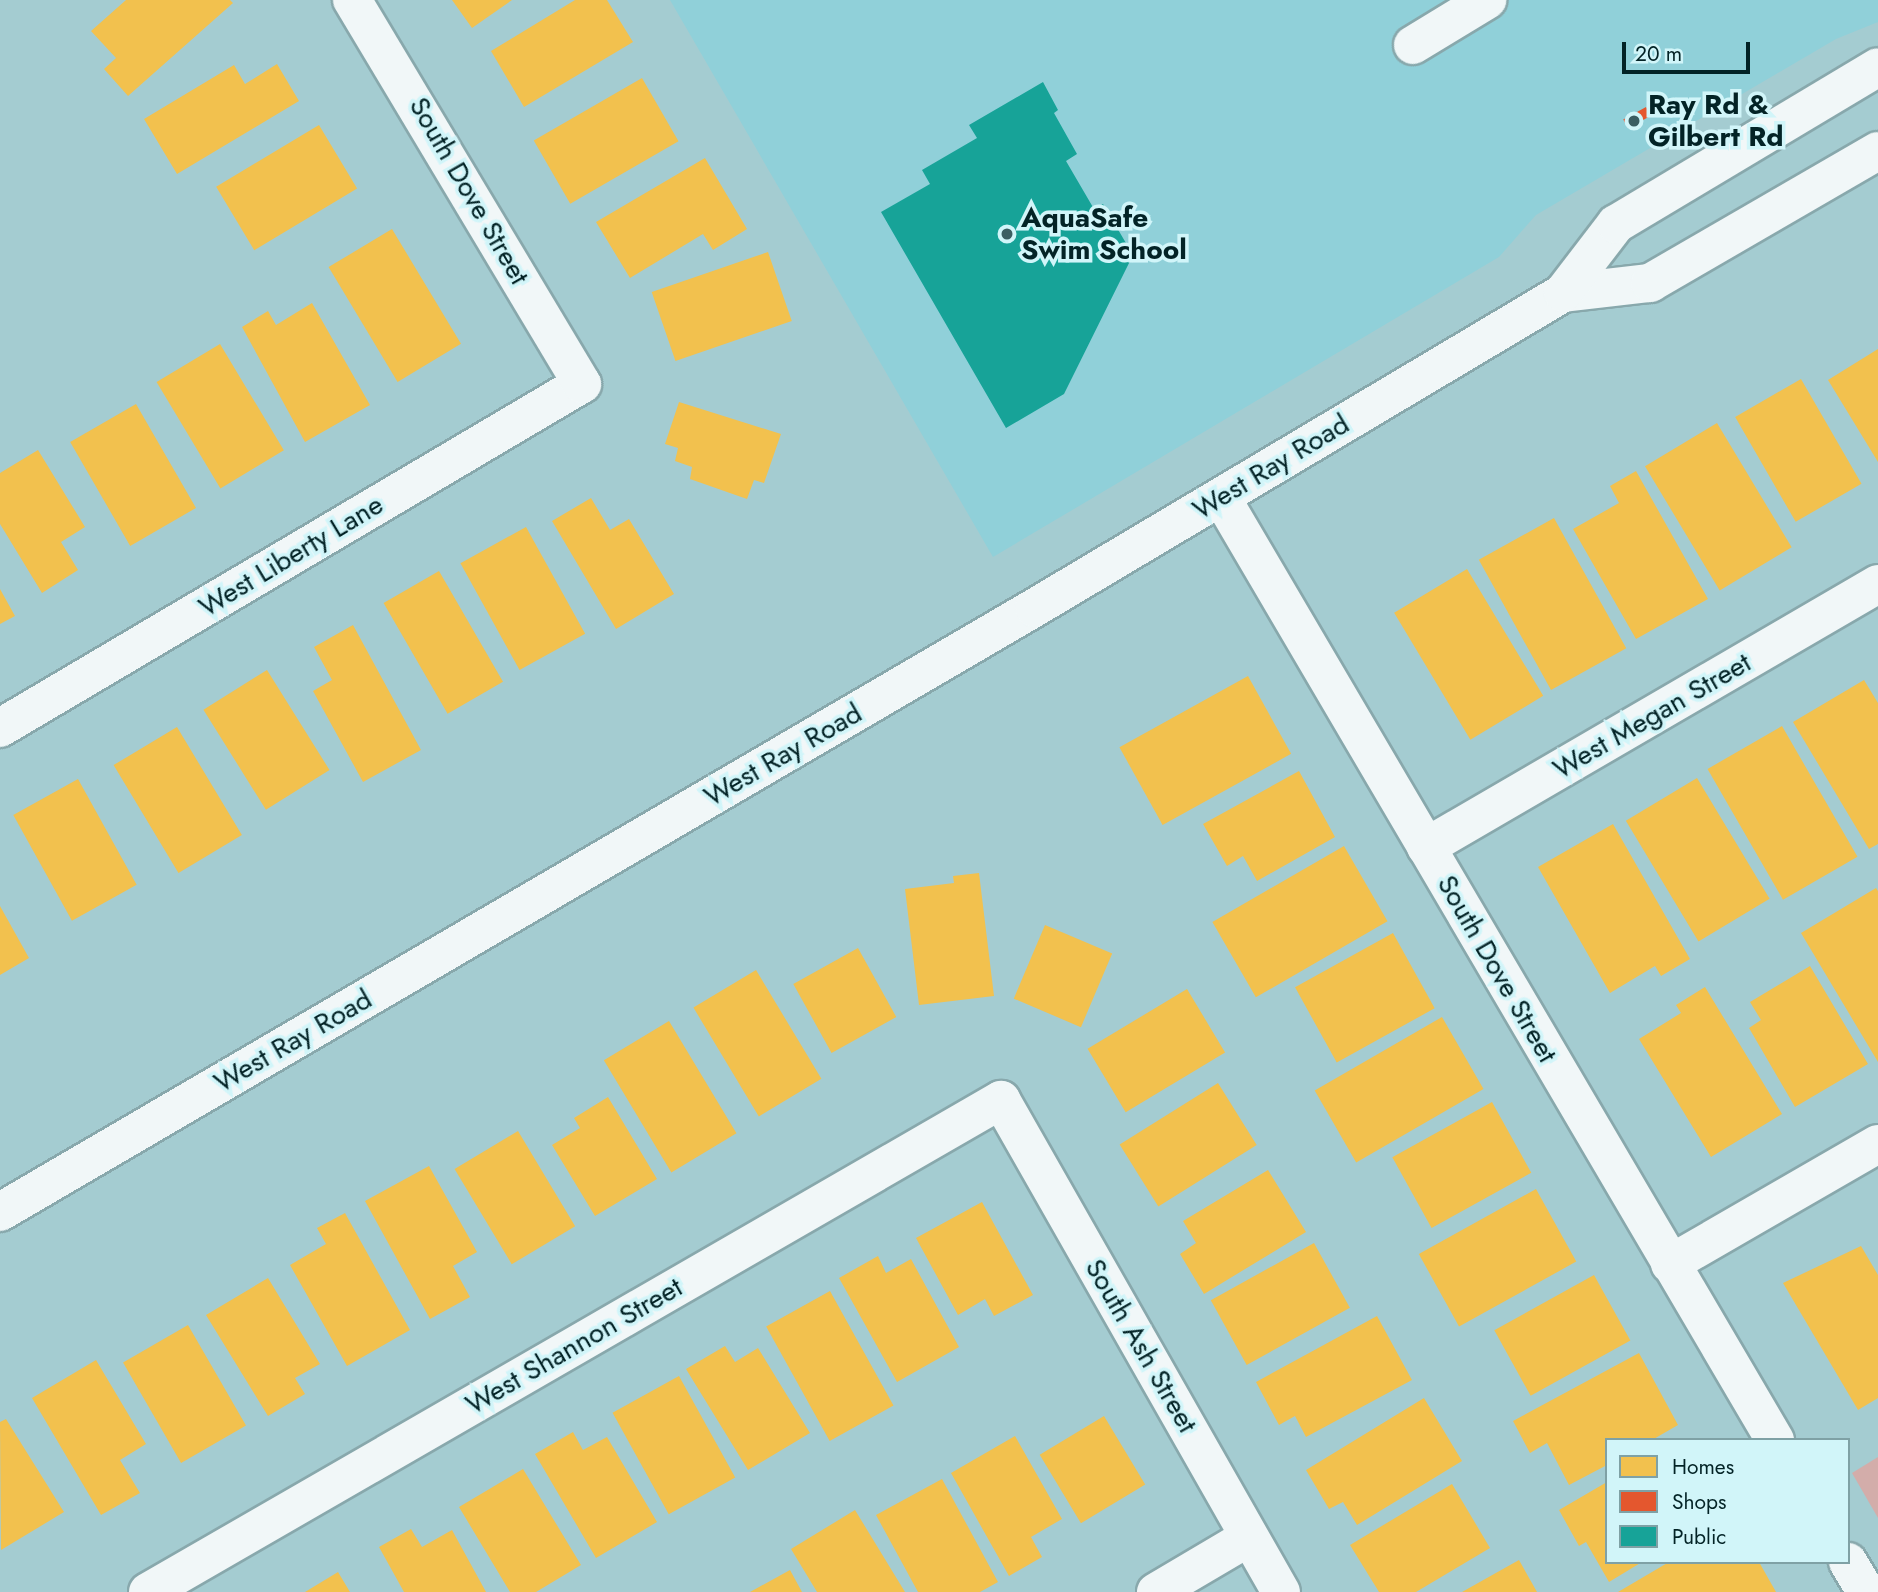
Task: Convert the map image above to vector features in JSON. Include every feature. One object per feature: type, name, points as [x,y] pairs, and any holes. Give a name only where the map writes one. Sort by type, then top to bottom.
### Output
[{"type":"street","name":"South Dove Street","points":[[352,0],[582,384]]},
{"type":"street","points":[[1413,45],[1475,3]]},
{"type":"street","name":"West Ray Road","points":[[0,1212],[1221,497],[1563,293],[1616,224],[1878,68]]},
{"type":"street","name":"West Ray Road","points":[[1563,293],[1650,283],[1878,150]]},
{"type":"street","name":"West Liberty Lane","points":[[0,728],[582,384]]},
{"type":"street","name":"South Dove Street","points":[[1221,497],[1774,1438]]},
{"type":"street","name":"West Megan Street","points":[[1426,847],[1878,584]]},
{"type":"street","name":"South Ash Street","points":[[1001,1100],[1281,1592]]},
{"type":"street","name":"West Shannon Street","points":[[148,1592],[1001,1100]]},
{"type":"street","points":[[1670,1264],[1878,1144]]},
{"type":"street","points":[[1156,1592],[1249,1537]]},
{"type":"street","points":[[1849,1564],[1866,1592]]},
{"type":"shaded area","points":[[670,0],[1878,0],[1878,22],[1836,39],[1536,215],[1499,257],[993,557]]},
{"type":"shaded area","points":[[1878,1457],[1878,1518],[1852,1473]]},
{"type":"building: Homes","points":[[126,0],[230,0],[233,3],[128,96],[104,69],[116,58],[91,31]]},
{"type":"building: Homes","points":[[452,0],[512,0],[472,28]]},
{"type":"building: Homes","points":[[575,0],[607,0],[633,42],[524,107],[491,51]]},
{"type":"building: Homes","points":[[277,64],[299,101],[177,174],[144,119],[234,65],[245,84]]},
{"type":"building: Homes","points":[[642,78],[678,141],[570,204],[534,140]]},
{"type":"building: Homes","points":[[319,125],[357,188],[254,250],[216,187]]},
{"type":"building: Homes","points":[[705,158],[747,229],[713,250],[703,234],[630,278],[596,222]]},
{"type":"building: Homes","points":[[392,229],[461,344],[398,382],[329,267]]},
{"type":"building: Homes","points":[[768,252],[792,321],[675,361],[652,292]]},
{"type":"building: Homes","points":[[312,303],[370,405],[305,442],[242,327],[268,311],[276,325]]},
{"type":"building: Homes","points":[[220,344],[284,450],[220,488],[157,382]]},
{"type":"building: Homes","points":[[1878,349],[1878,462],[1828,380]]},
{"type":"building: Homes","points":[[1801,379],[1862,484],[1796,522],[1735,417]]},
{"type":"building: Homes","points":[[679,402],[781,434],[764,483],[754,480],[747,499],[690,479],[692,467],[675,461],[678,448],[665,444]]},
{"type":"building: Homes","points":[[136,404],[196,508],[130,546],[70,442]]},
{"type":"building: Homes","points":[[1717,423],[1792,547],[1720,591],[1645,466]]},
{"type":"building: Homes","points":[[38,450],[85,527],[61,542],[78,570],[42,593],[0,524],[0,473]]},
{"type":"building: Homes","points":[[1636,471],[1708,599],[1636,639],[1573,529],[1619,503],[1610,486]]},
{"type":"building: Homes","points":[[591,498],[610,530],[629,519],[674,594],[616,629],[552,521]]},
{"type":"building: Homes","points":[[1554,518],[1626,648],[1551,690],[1479,560]]},
{"type":"building: Homes","points":[[526,527],[585,634],[520,670],[460,563]]},
{"type":"building: Homes","points":[[1467,569],[1543,696],[1470,740],[1394,613]]},
{"type":"building: Homes","points":[[439,571],[503,682],[448,714],[384,603]]},
{"type":"building: Homes","points":[[0,589],[15,616],[0,624]]},
{"type":"building: Homes","points":[[353,625],[421,750],[363,782],[313,691],[332,680],[314,647]]},
{"type":"building: Homes","points":[[267,670],[330,770],[266,810],[203,710]]},
{"type":"building: Homes","points":[[1248,676],[1291,754],[1163,825],[1119,747]]},
{"type":"building: Homes","points":[[1864,680],[1878,703],[1878,844],[1869,849],[1793,722]]},
{"type":"building: Homes","points":[[1782,726],[1858,857],[1783,900],[1708,769]]},
{"type":"building: Homes","points":[[177,727],[242,835],[178,873],[114,765]]},
{"type":"building: Homes","points":[[1299,771],[1335,837],[1257,881],[1243,856],[1227,866],[1203,824]]},
{"type":"building: Homes","points":[[1697,778],[1770,899],[1698,942],[1626,821]]},
{"type":"building: Homes","points":[[78,779],[137,885],[72,921],[13,815]]},
{"type":"building: Homes","points":[[1613,824],[1690,959],[1661,976],[1655,966],[1610,993],[1538,867]]},
{"type":"building: Homes","points":[[1344,846],[1388,921],[1256,997],[1212,922]]},
{"type":"building: Homes","points":[[979,873],[994,996],[919,1005],[905,889],[954,883],[953,876]]},
{"type":"building: Homes","points":[[1876,888],[1878,891],[1878,1062],[1801,933]]},
{"type":"building: Homes","points":[[0,906],[29,958],[0,975]]},
{"type":"building: Homes","points":[[1045,925],[1112,954],[1081,1027],[1014,999]]},
{"type":"building: Homes","points":[[1393,933],[1435,1008],[1337,1063],[1295,987]]},
{"type":"building: Homes","points":[[858,948],[896,1017],[832,1053],[793,984]]},
{"type":"building: Homes","points":[[1810,966],[1868,1064],[1795,1107],[1749,1028],[1761,1020],[1750,1002]]},
{"type":"building: Homes","points":[[756,970],[821,1079],[759,1116],[693,1008]]},
{"type":"building: Homes","points":[[1705,987],[1782,1114],[1711,1157],[1639,1039],[1681,1013],[1676,1005]]},
{"type":"building: Homes","points":[[1187,989],[1225,1052],[1126,1112],[1088,1049]]},
{"type":"building: Homes","points":[[1442,1017],[1484,1089],[1356,1162],[1315,1090]]},
{"type":"building: Homes","points":[[669,1021],[736,1133],[671,1172],[604,1060]]},
{"type":"building: Homes","points":[[1218,1083],[1257,1145],[1158,1206],[1120,1144]]},
{"type":"building: Homes","points":[[608,1097],[657,1179],[595,1216],[552,1145],[580,1128],[574,1118]]},
{"type":"building: Homes","points":[[1492,1102],[1531,1173],[1432,1228],[1392,1157]]},
{"type":"building: Homes","points":[[518,1131],[575,1226],[512,1264],[455,1169]]},
{"type":"building: Homes","points":[[429,1166],[477,1252],[453,1266],[470,1297],[430,1319],[365,1201]]},
{"type":"building: Homes","points":[[1268,1170],[1306,1232],[1204,1294],[1180,1254],[1196,1243],[1183,1221]]},
{"type":"building: Homes","points":[[1536,1189],[1576,1262],[1459,1327],[1419,1254]]},
{"type":"building: Homes","points":[[982,1202],[1033,1295],[994,1316],[985,1299],[958,1315],[916,1238]]},
{"type":"building: Homes","points":[[345,1213],[410,1330],[347,1366],[290,1265],[326,1244],[317,1228]]},
{"type":"building: Homes","points":[[1314,1243],[1350,1308],[1247,1365],[1211,1300]]},
{"type":"building: Homes","points":[[1861,1246],[1878,1275],[1878,1398],[1858,1410],[1783,1283]]},
{"type":"building: Homes","points":[[878,1256],[886,1273],[911,1259],[959,1347],[897,1382],[839,1278]]},
{"type":"building: Homes","points":[[1594,1275],[1630,1341],[1531,1396],[1494,1330]]},
{"type":"building: Homes","points":[[268,1278],[320,1364],[295,1378],[305,1394],[268,1416],[206,1315]]},
{"type":"building: Homes","points":[[830,1291],[894,1406],[830,1441],[766,1326]]},
{"type":"building: Homes","points":[[1377,1316],[1412,1380],[1306,1437],[1295,1416],[1279,1425],[1256,1382]]},
{"type":"building: Homes","points":[[188,1325],[246,1425],[181,1463],[123,1362]]},
{"type":"building: Homes","points":[[725,1346],[735,1362],[758,1348],[810,1433],[748,1470],[686,1369]]},
{"type":"building: Homes","points":[[1639,1353],[1678,1425],[1655,1438],[1605,1438],[1605,1466],[1569,1485],[1547,1443],[1530,1453],[1513,1421]]},
{"type":"building: Homes","points":[[96,1360],[146,1444],[120,1460],[140,1493],[101,1515],[32,1398]]},
{"type":"building: Homes","points":[[679,1376],[735,1477],[669,1514],[613,1413]]},
{"type":"building: Homes","points":[[1424,1398],[1462,1461],[1357,1525],[1343,1502],[1329,1509],[1306,1470]]},
{"type":"building: Homes","points":[[1104,1416],[1145,1485],[1081,1523],[1040,1455]]},
{"type":"building: Homes","points":[[6,1419],[64,1512],[1,1550],[0,1422]]},
{"type":"building: Homes","points":[[573,1432],[583,1450],[607,1437],[657,1522],[596,1558],[535,1454]]},
{"type":"building: Homes","points":[[1015,1436],[1062,1519],[1031,1537],[1042,1557],[1009,1576],[951,1473]]},
{"type":"building: Homes","points":[[523,1469],[581,1565],[536,1592],[510,1592],[459,1507]]},
{"type":"building: Homes","points":[[942,1479],[998,1582],[980,1592],[918,1592],[876,1515]]},
{"type":"building: Homes","points":[[1605,1483],[1605,1564],[1639,1564],[1609,1582],[1586,1542],[1579,1546],[1559,1510]]},
{"type":"building: Homes","points":[[1452,1484],[1490,1548],[1416,1592],[1379,1592],[1350,1545]]},
{"type":"building: Homes","points":[[855,1510],[905,1592],[817,1592],[791,1549]]},
{"type":"building: Homes","points":[[411,1529],[422,1547],[452,1530],[486,1592],[404,1592],[379,1547]]},
{"type":"building: Homes","points":[[1519,1560],[1537,1592],[1462,1592]]},
{"type":"building: Homes","points":[[1666,1564],[1760,1564],[1776,1592],[1618,1592]]},
{"type":"building: Homes","points":[[790,1570],[802,1592],[750,1592]]},
{"type":"building: Homes","points":[[338,1572],[350,1592],[305,1592]]},
{"type":"building: Shops","points":[[1646,107],[1651,116],[1628,128],[1623,120]]},
{"type":"building: Public","name":"AquaSafe Swim School","points":[[1043,82],[1058,110],[1054,113],[1077,154],[1066,161],[1094,209],[1103,204],[1133,255],[1064,394],[1006,428],[881,212],[930,184],[922,170],[977,138],[969,125]]},
{"type":"place","name":"Ray Rd & Gilbert Rd","points":[[1634,121]]},
{"type":"place","name":"AquaSafe Swim School","points":[[1007,234]]}]
